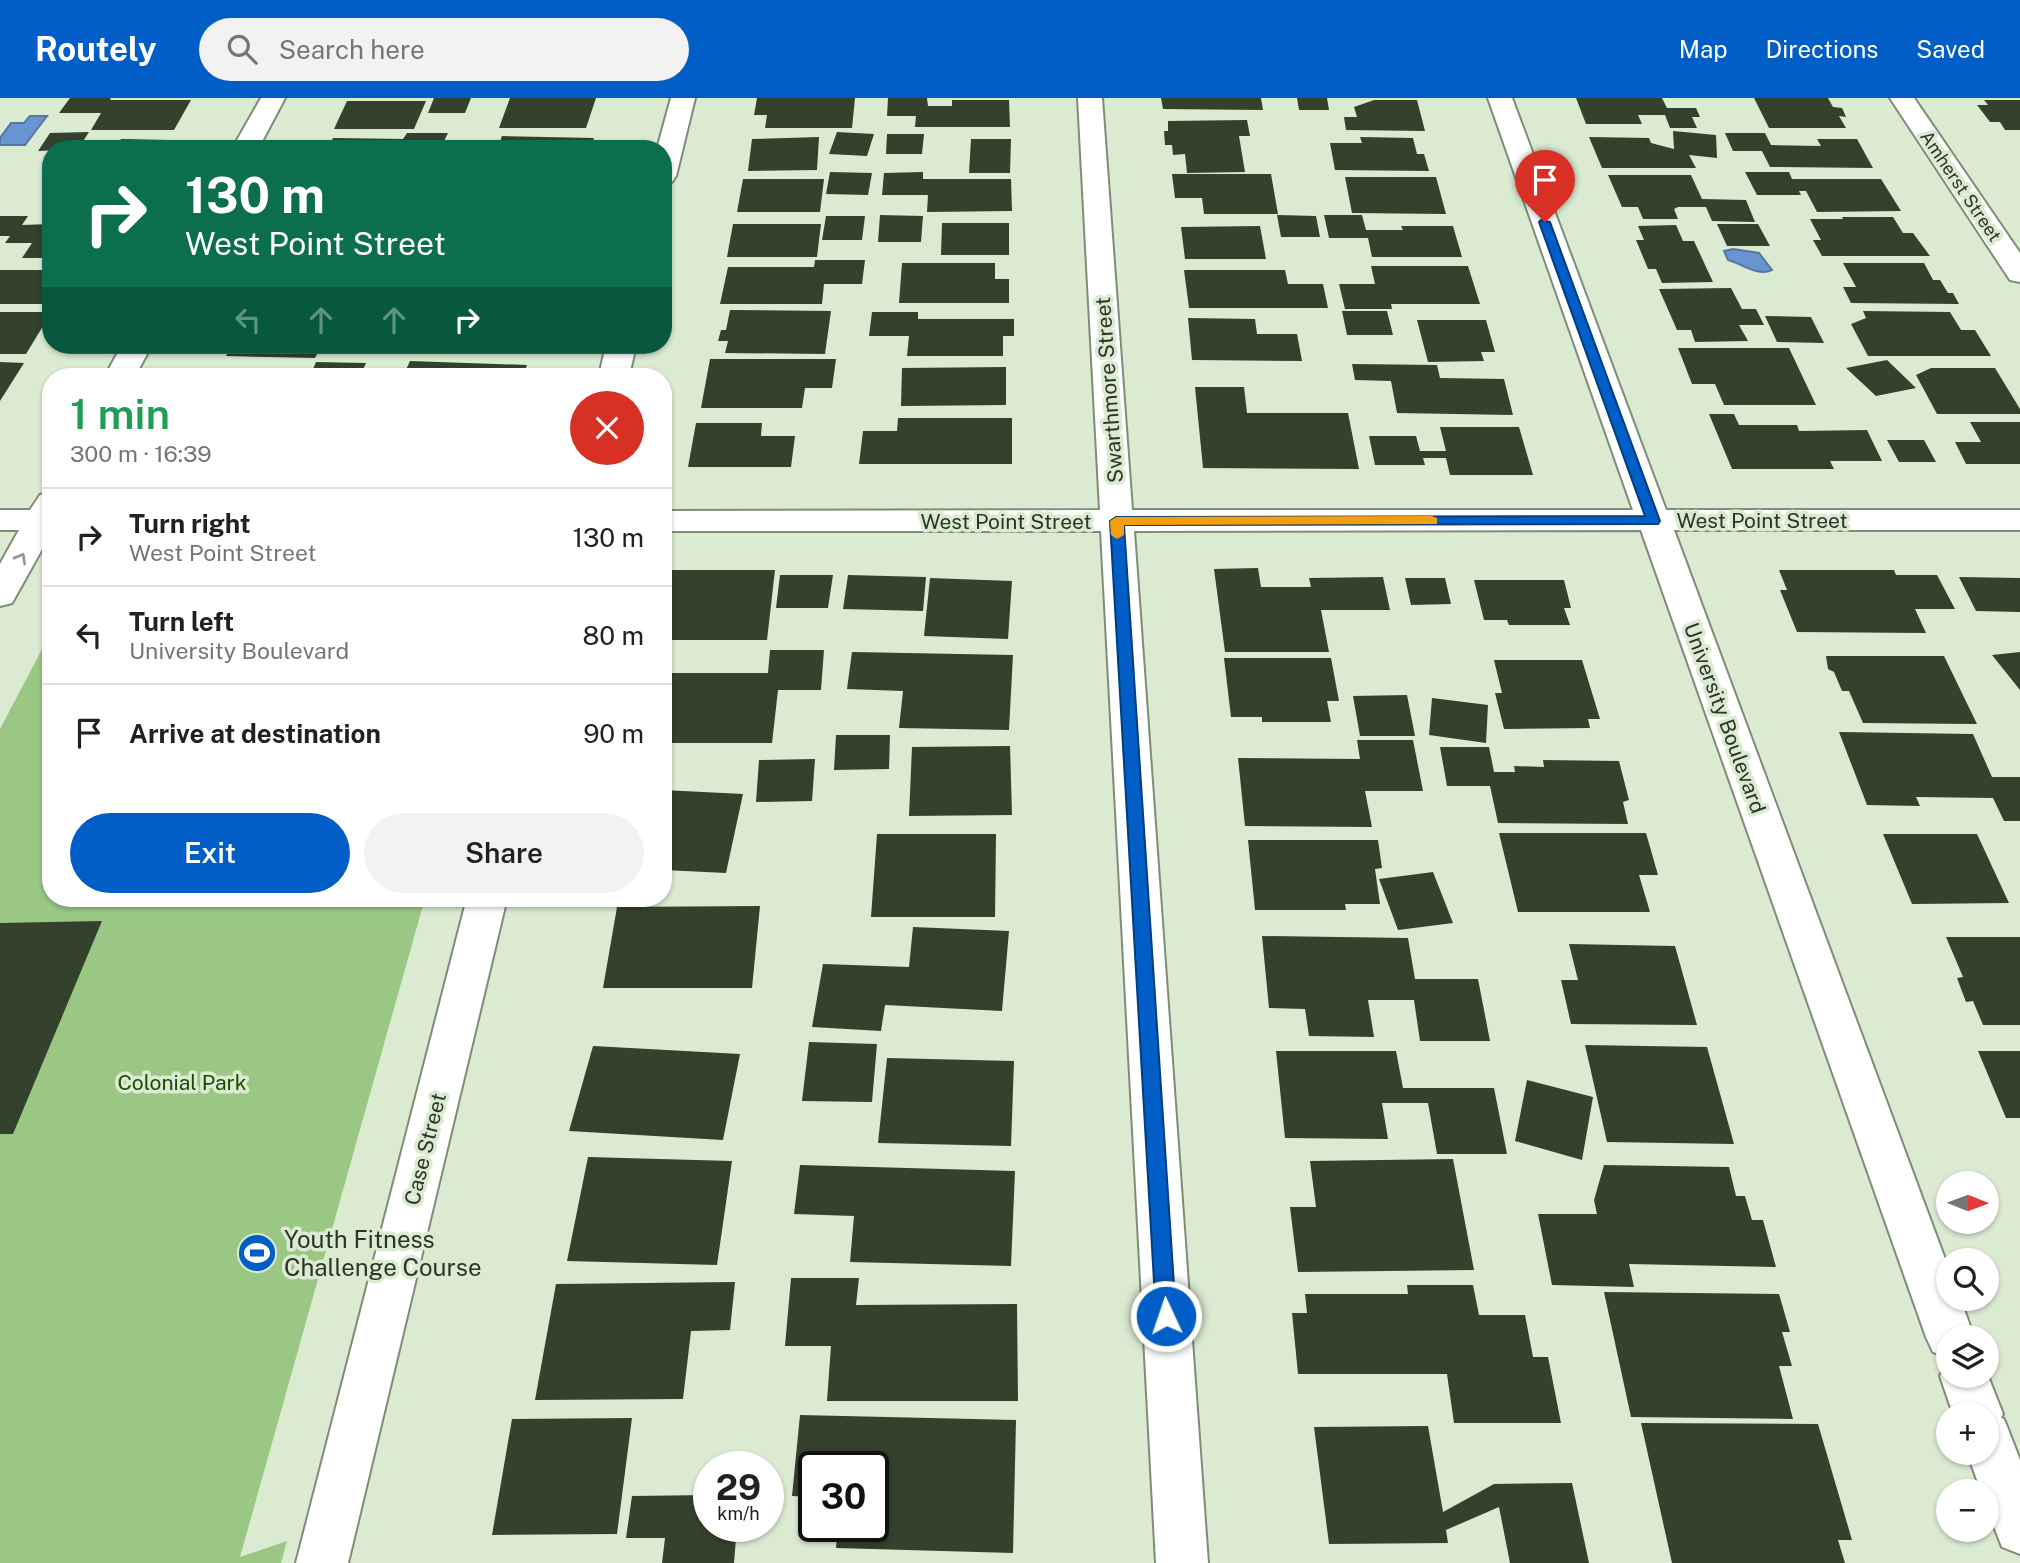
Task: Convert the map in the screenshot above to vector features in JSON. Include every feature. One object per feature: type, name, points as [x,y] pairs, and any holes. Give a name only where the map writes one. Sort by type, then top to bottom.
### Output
[{"type":"street","points":[[250,140],[273,98]]},
{"type":"street","points":[[672,140],[682,98]]},
{"type":"street","name":"Swarthmore Street","points":[[1090,98],[1182,1563]]},
{"type":"street","name":"University Boulevard","points":[[1500,98],[1946,1325]]},
{"type":"street","name":"Amherst Street","points":[[1902,98],[2020,274]]},
{"type":"street","points":[[0,520],[42,515]]},
{"type":"street","name":"West Point Street","points":[[672,521],[2020,520]]},
{"type":"street","points":[[0,595],[42,523]]},
{"type":"street","name":"Case Street","points":[[322,1563],[486,907]]},
{"type":"street","points":[[1997,1465],[2020,1529]]},
{"type":"green space","name":"Colonial Park","points":[[42,649],[42,907],[422,907],[240,1557],[287,1541],[281,1563],[0,1563],[0,729]]},
{"type":"water","points":[[30,116],[47,116],[25,145],[0,145],[0,138],[11,123],[24,123]]},
{"type":"water","points":[[1733,249],[1759,253],[1772,270],[1756,271],[1728,260],[1724,251]]},
{"type":"building","points":[[70,98],[191,100],[174,130],[91,130],[101,113],[59,113]]},
{"type":"building","points":[[434,98],[471,98],[465,113],[428,113]]},
{"type":"building","points":[[510,98],[596,98],[586,128],[499,128]]},
{"type":"building","points":[[757,98],[855,98],[852,128],[765,128],[767,115],[754,115]]},
{"type":"building","points":[[888,98],[927,98],[928,106],[952,106],[952,100],[1009,100],[1010,127],[915,127],[916,116],[887,116]]},
{"type":"building","points":[[1161,98],[1261,98],[1263,110],[1163,109]]},
{"type":"building","points":[[1297,98],[1327,98],[1329,110],[1299,110]]},
{"type":"building","points":[[1576,98],[1662,98],[1667,108],[1696,108],[1700,117],[1692,117],[1697,128],[1670,128],[1665,115],[1638,115],[1642,124],[1586,124]]},
{"type":"building","points":[[1754,98],[1828,98],[1833,107],[1842,108],[1846,117],[1839,116],[1846,128],[1769,128]]},
{"type":"building","points":[[1374,100],[1417,100],[1425,131],[1346,130],[1344,117],[1357,117],[1354,107]]},
{"type":"building","points":[[1984,100],[2020,100],[2020,130],[2005,130],[2000,122],[1990,122],[1977,105],[1988,105]]},
{"type":"building","points":[[347,101],[426,101],[414,129],[334,129]]},
{"type":"building","points":[[1247,120],[1250,136],[1239,136],[1245,172],[1187,173],[1185,154],[1173,155],[1172,145],[1165,145],[1164,131],[1168,131],[1168,121]]},
{"type":"building","points":[[1673,131],[1716,135],[1717,158],[1689,155],[1696,168],[1602,168],[1589,137],[1649,138],[1651,143],[1674,149]]},
{"type":"building","points":[[89,132],[84,140],[45,140],[50,133]]},
{"type":"building","points":[[837,132],[874,134],[867,156],[829,154]]},
{"type":"building","points":[[407,133],[448,133],[444,140],[332,140],[333,138],[403,139]]},
{"type":"building","points":[[1725,133],[1765,133],[1771,145],[1821,146],[1817,139],[1857,139],[1873,168],[1770,167],[1762,151],[1733,151]]},
{"type":"building","points":[[887,134],[924,134],[922,154],[886,154]]},
{"type":"building","points":[[502,136],[594,138],[593,140],[500,140]]},
{"type":"building","points":[[819,137],[817,170],[748,171],[752,139]]},
{"type":"building","points":[[1360,137],[1413,138],[1417,154],[1424,154],[1429,171],[1335,170],[1330,143],[1362,143]]},
{"type":"building","points":[[971,139],[1011,139],[1010,173],[969,173]]},
{"type":"building","points":[[830,172],[872,173],[868,195],[826,194]]},
{"type":"building","points":[[923,172],[923,179],[1011,179],[1012,211],[927,212],[928,195],[882,195],[884,173]]},
{"type":"building","points":[[1745,172],[1789,172],[1792,179],[1881,179],[1901,211],[1817,212],[1806,191],[1799,191],[1801,195],[1757,195]]},
{"type":"building","points":[[1172,174],[1271,174],[1278,214],[1204,214],[1202,198],[1175,198]]},
{"type":"building","points":[[1608,175],[1691,175],[1702,199],[1746,200],[1755,222],[1712,221],[1706,207],[1678,207],[1674,209],[1678,219],[1643,219],[1638,207],[1622,207]]},
{"type":"building","points":[[1345,177],[1436,177],[1446,214],[1352,213]]},
{"type":"building","points":[[743,179],[824,179],[820,212],[737,212]]},
{"type":"building","points":[[880,215],[923,216],[921,242],[878,242]]},
{"type":"building","points":[[1277,215],[1316,216],[1320,237],[1281,237]]},
{"type":"building","points":[[1324,215],[1362,215],[1366,230],[1403,230],[1401,226],[1453,226],[1462,257],[1372,257],[1368,238],[1329,238]]},
{"type":"building","points":[[0,216],[28,216],[22,225],[42,224],[42,258],[22,258],[32,243],[5,243],[10,236],[0,236]]},
{"type":"building","points":[[826,216],[865,216],[862,240],[822,240]]},
{"type":"building","points":[[1842,217],[1893,217],[1903,233],[1913,233],[1930,256],[1822,256],[1813,240],[1821,240],[1810,219],[1843,219]]},
{"type":"building","points":[[942,223],[1009,223],[1009,255],[941,255]]},
{"type":"building","points":[[733,224],[821,224],[817,257],[727,257]]},
{"type":"building","points":[[1717,224],[1758,224],[1770,246],[1727,246]]},
{"type":"building","points":[[1676,225],[1683,241],[1694,241],[1713,282],[1662,283],[1656,269],[1648,269],[1636,240],[1644,240],[1638,226]]},
{"type":"building","points":[[1260,226],[1266,259],[1185,259],[1181,227]]},
{"type":"building","points":[[815,260],[865,260],[862,284],[824,284],[822,304],[720,304],[728,267],[814,267]]},
{"type":"building","points":[[902,263],[995,263],[995,279],[1009,279],[1009,303],[899,303]]},
{"type":"building","points":[[1843,263],[1924,263],[1933,280],[1940,280],[1948,293],[1953,293],[1959,304],[1851,303],[1843,287],[1856,287]]},
{"type":"building","points":[[1371,266],[1468,266],[1480,304],[1391,304],[1392,309],[1345,309],[1339,284],[1375,284]]},
{"type":"building","points":[[0,270],[42,270],[42,304],[0,304]]},
{"type":"building","points":[[1184,270],[1285,270],[1288,284],[1323,284],[1328,308],[1189,308]]},
{"type":"building","points":[[1731,288],[1742,309],[1756,309],[1764,325],[1739,325],[1748,341],[1695,342],[1691,330],[1677,330],[1659,289]]},
{"type":"building","points":[[730,310],[831,311],[825,354],[725,353],[728,341],[718,341],[721,330],[726,330]]},
{"type":"building","points":[[1342,311],[1387,311],[1393,335],[1347,335]]},
{"type":"building","points":[[1863,311],[1950,312],[1961,330],[1975,330],[1991,356],[1868,356],[1851,324],[1866,318]]},
{"type":"building","points":[[0,312],[42,312],[42,328],[26,354],[0,354]]},
{"type":"building","points":[[872,312],[918,312],[918,319],[1014,319],[1014,336],[1003,336],[1003,356],[907,356],[909,336],[869,336]]},
{"type":"building","points":[[1765,316],[1811,317],[1824,343],[1777,342]]},
{"type":"building","points":[[1188,318],[1255,319],[1257,334],[1297,334],[1302,361],[1192,360]]},
{"type":"building","points":[[1417,320],[1486,320],[1495,352],[1481,352],[1484,361],[1428,362]]},
{"type":"building","points":[[1678,348],[1789,348],[1816,405],[1724,405],[1715,384],[1692,384]]},
{"type":"building","points":[[227,354],[317,354],[315,358],[226,356]]},
{"type":"building","points":[[710,359],[836,359],[832,388],[805,388],[802,408],[701,408]]},
{"type":"building","points":[[1887,360],[1916,388],[1876,396],[1846,368]]},
{"type":"building","points":[[410,361],[527,365],[526,368],[407,368]]},
{"type":"building","points":[[0,362],[24,363],[0,401]]},
{"type":"building","points":[[316,362],[366,363],[364,368],[313,368]]},
{"type":"building","points":[[1352,364],[1437,365],[1440,378],[1504,379],[1513,415],[1397,413],[1391,381],[1355,380]]},
{"type":"building","points":[[1006,367],[1006,405],[901,406],[902,368]]},
{"type":"building","points":[[1931,368],[1995,368],[2020,409],[2020,414],[1937,414],[1916,375]]},
{"type":"building","points":[[1195,387],[1244,387],[1247,413],[1348,413],[1359,469],[1203,468]]},
{"type":"building","points":[[1709,414],[1734,414],[1739,425],[1797,425],[1799,431],[1867,430],[1882,461],[1830,461],[1834,469],[1732,469]]},
{"type":"building","points":[[898,418],[1012,418],[1012,464],[859,464],[863,431],[897,431]]},
{"type":"building","points":[[1970,422],[2020,422],[2020,464],[1966,464],[1955,442],[1981,442]]},
{"type":"building","points":[[696,423],[762,423],[761,436],[795,436],[791,467],[688,467]]},
{"type":"building","points":[[1440,427],[1519,427],[1533,475],[1450,475],[1446,458],[1423,458],[1425,465],[1375,465],[1369,436],[1416,436],[1420,451],[1446,451]]},
{"type":"building","points":[[1887,440],[1924,440],[1936,462],[1899,462]]},
{"type":"building","points":[[1258,568],[1261,587],[1311,587],[1309,578],[1383,577],[1390,610],[1321,610],[1329,652],[1225,652],[1214,569]]},
{"type":"building","points":[[672,570],[775,570],[767,640],[672,640]]},
{"type":"building","points":[[1779,570],[1894,570],[1896,575],[1937,575],[1955,609],[1915,609],[1926,633],[1797,632],[1780,590],[1787,590]]},
{"type":"building","points":[[780,575],[833,575],[828,608],[776,608]]},
{"type":"building","points":[[848,575],[926,577],[923,611],[843,609]]},
{"type":"building","points":[[1959,577],[2020,578],[2020,612],[1976,611]]},
{"type":"building","points":[[930,578],[1012,581],[1008,639],[924,636]]},
{"type":"building","points":[[1405,578],[1445,578],[1451,604],[1411,605]]},
{"type":"building","points":[[1474,580],[1564,580],[1571,608],[1564,608],[1570,625],[1509,625],[1507,620],[1484,620]]},
{"type":"building","points":[[770,650],[824,650],[821,690],[778,690],[772,743],[672,743],[672,673],[768,673]]},
{"type":"building","points":[[852,652],[1013,655],[1009,730],[899,728],[903,691],[847,689]]},
{"type":"building","points":[[2020,652],[2020,690],[1992,655]]},
{"type":"building","points":[[1826,656],[1944,656],[1977,724],[1863,723],[1849,691],[1842,691],[1834,672],[1828,669]]},
{"type":"building","points":[[1224,658],[1331,658],[1339,701],[1327,701],[1331,722],[1262,722],[1262,717],[1231,717]]},
{"type":"building","points":[[1494,660],[1582,660],[1600,719],[1588,719],[1590,728],[1504,729],[1495,693],[1502,693]]},
{"type":"building","points":[[1407,695],[1415,736],[1360,736],[1353,696]]},
{"type":"building","points":[[1432,698],[1488,705],[1486,743],[1429,735]]},
{"type":"building","points":[[1839,732],[1973,734],[1992,777],[2020,777],[2020,821],[2004,821],[1993,798],[1916,797],[1920,806],[1867,805]]},
{"type":"building","points":[[836,735],[890,735],[889,769],[834,770]]},
{"type":"building","points":[[1357,740],[1413,740],[1423,791],[1365,791],[1372,827],[1245,826],[1238,758],[1360,759]]},
{"type":"building","points":[[1010,746],[1012,815],[909,816],[912,747]]},
{"type":"building","points":[[1440,747],[1489,747],[1494,772],[1515,772],[1514,766],[1544,767],[1543,760],[1619,761],[1629,800],[1623,802],[1628,824],[1498,823],[1490,786],[1447,786]]},
{"type":"building","points":[[815,759],[812,801],[756,802],[759,760]]},
{"type":"building","points":[[672,790],[743,794],[726,873],[672,870]]},
{"type":"building","points":[[1499,833],[1646,833],[1658,875],[1639,875],[1650,912],[1518,912]]},
{"type":"building","points":[[877,834],[996,834],[995,917],[871,917]]},
{"type":"building","points":[[1883,834],[1977,834],[2009,903],[1912,904]]},
{"type":"building","points":[[1248,840],[1378,840],[1382,868],[1375,869],[1380,904],[1345,904],[1346,910],[1255,910]]},
{"type":"building","points":[[1433,872],[1453,923],[1398,930],[1379,879]]},
{"type":"building","points":[[760,906],[752,988],[603,988],[617,907]]},
{"type":"building","points":[[102,921],[13,1134],[0,1134],[0,923]]},
{"type":"building","points":[[913,927],[1009,931],[1002,1011],[885,1005],[881,1031],[812,1027],[823,964],[909,967]]},
{"type":"building","points":[[1262,936],[1408,938],[1415,979],[1478,979],[1490,1041],[1420,1041],[1414,1000],[1368,1000],[1374,1037],[1309,1036],[1305,1009],[1269,1008]]},
{"type":"building","points":[[1946,937],[2020,937],[2020,1025],[1983,1025],[1973,1001],[1966,1002],[1957,978],[1963,977]]},
{"type":"building","points":[[1569,944],[1675,946],[1697,1025],[1571,1024],[1561,980],[1578,980]]},
{"type":"building","points":[[809,1042],[877,1044],[872,1102],[802,1101]]},
{"type":"building","points":[[1585,1045],[1707,1047],[1734,1144],[1607,1142]]},
{"type":"building","points":[[593,1046],[740,1054],[723,1140],[569,1131]]},
{"type":"building","points":[[1276,1051],[1396,1051],[1403,1088],[1494,1088],[1507,1154],[1437,1154],[1428,1103],[1382,1103],[1388,1139],[1285,1138]]},
{"type":"building","points":[[1978,1051],[2020,1051],[2020,1118],[2006,1118]]},
{"type":"building","points":[[887,1058],[1014,1061],[1011,1146],[878,1143]]},
{"type":"building","points":[[1527,1080],[1593,1097],[1582,1160],[1515,1141]]},
{"type":"building","points":[[588,1157],[732,1161],[717,1265],[567,1261]]},
{"type":"building","points":[[1453,1159],[1474,1270],[1298,1272],[1290,1207],[1316,1207],[1310,1161]]},
{"type":"building","points":[[800,1165],[1015,1171],[1011,1266],[850,1262],[854,1216],[794,1214]]},
{"type":"building","points":[[1604,1165],[1729,1167],[1736,1196],[1745,1196],[1752,1220],[1763,1220],[1776,1267],[1629,1264],[1634,1287],[1552,1285],[1538,1214],[1597,1214],[1594,1200]]},
{"type":"building","points":[[791,1278],[859,1278],[856,1305],[1017,1304],[1018,1401],[827,1401],[831,1346],[785,1346]]},
{"type":"building","points":[[735,1282],[730,1330],[691,1331],[683,1399],[535,1400],[556,1284]]},
{"type":"building","points":[[1407,1285],[1473,1285],[1479,1315],[1525,1315],[1533,1357],[1548,1357],[1561,1423],[1454,1423],[1447,1374],[1298,1374],[1292,1313],[1307,1313],[1305,1294],[1408,1294]]},
{"type":"building","points":[[1604,1292],[1779,1294],[1790,1332],[1782,1332],[1792,1366],[1779,1366],[1793,1419],[1631,1417]]},
{"type":"building","points":[[800,1415],[1016,1420],[1013,1553],[836,1548],[837,1542],[889,1542],[889,1451],[798,1451],[798,1496],[792,1496]]},
{"type":"building","points":[[632,1418],[617,1534],[492,1535],[512,1419]]},
{"type":"building","points":[[1641,1423],[1818,1424],[1852,1540],[1838,1540],[1845,1563],[1672,1563]]},
{"type":"building","points":[[1428,1426],[1443,1512],[1494,1484],[1572,1483],[1589,1563],[1510,1563],[1499,1507],[1446,1530],[1448,1543],[1329,1544],[1314,1427]]},
{"type":"building","points":[[693,1495],[693,1542],[736,1542],[734,1563],[662,1563],[665,1538],[626,1538],[632,1496]]},
{"type":"slow traffic","points":[[1117,535],[1116,521],[1432,521]]},
{"type":"place","name":"Youth Fitness Challenge Course","points":[[257,1253]]},
{"type":"route","points":[[1166,1316],[1116,521],[1653,521],[1545,222]]}]
